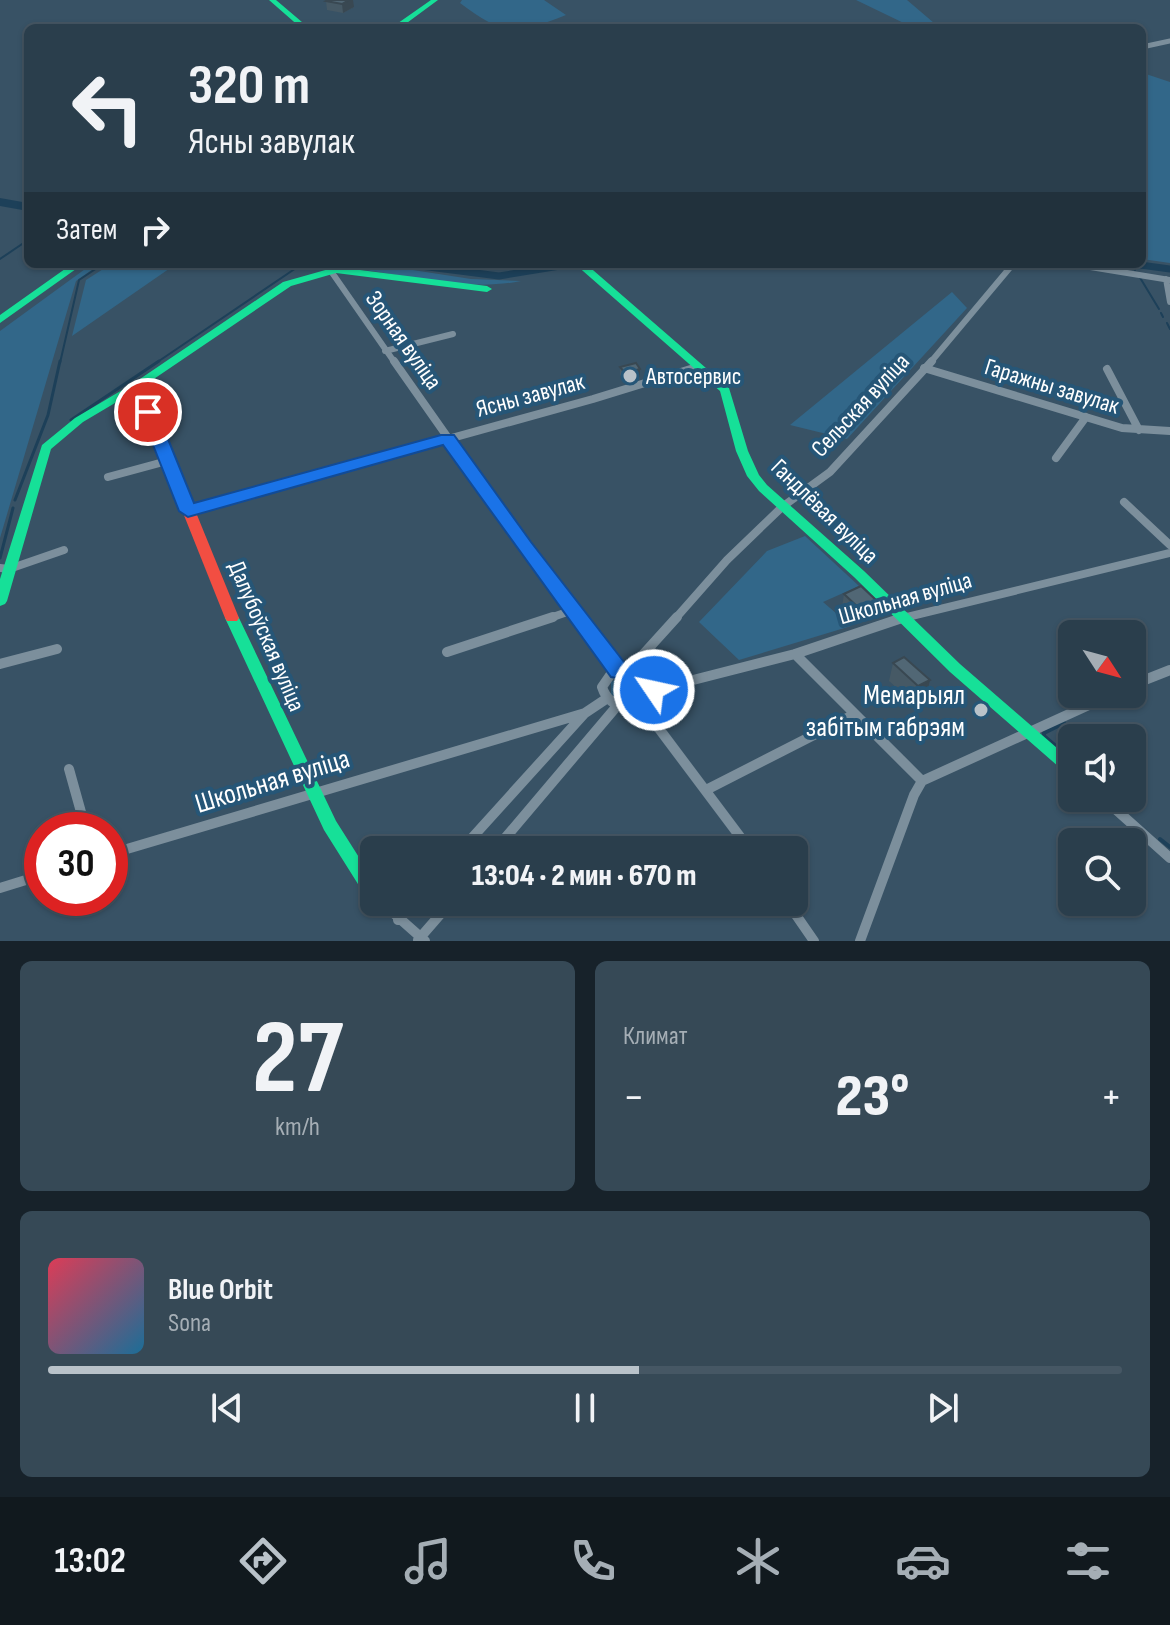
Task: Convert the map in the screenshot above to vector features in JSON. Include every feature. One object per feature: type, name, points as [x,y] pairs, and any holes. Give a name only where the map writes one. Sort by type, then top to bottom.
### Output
[{"type":"main road","points":[[272,0],[300,24]]},
{"type":"main road","points":[[401,24],[435,0]]},
{"type":"main road","points":[[415,24],[450,0]]},
{"type":"main road","points":[[0,308],[56,268]]},
{"type":"main road","points":[[0,320],[72,268]]},
{"type":"main road","points":[[0,601],[5,569],[46,448],[79,420],[138,385],[287,284],[326,268]]},
{"type":"main road","points":[[335,268],[487,289]]},
{"type":"main road","name":"Гандлёвая вуліца","points":[[584,268],[725,390],[753,476],[782,507],[955,668],[1058,758]]},
{"type":"main road","name":"Далубоўская вуліца","points":[[138,385],[270,703],[344,855],[360,876]]},
{"type":"street","points":[[1146,46],[1170,41]]},
{"type":"street","name":"Зорная вуліца","points":[[329,268],[385,351],[573,610],[624,670],[647,676],[654,690]]},
{"type":"street","name":"Сельская вуліца","points":[[624,670],[727,560],[782,507],[830,472],[1010,268]]},
{"type":"street","points":[[1096,268],[1168,280],[1170,302]]},
{"type":"street","points":[[385,351],[453,334]]},
{"type":"street","name":"Ясны завулак","points":[[188,511],[697,367]]},
{"type":"street","name":"Гаражны завулак","points":[[924,368],[1086,417],[1139,430],[1170,431]]},
{"type":"street","points":[[1107,369],[1139,430]]},
{"type":"street","points":[[1056,458],[1086,417]]},
{"type":"street","points":[[108,477],[167,461]]},
{"type":"street","points":[[1124,502],[1170,545]]},
{"type":"street","points":[[5,569],[64,550]]},
{"type":"street","name":"Школьная вуліца","points":[[654,690],[795,654],[903,617],[1170,553]]},
{"type":"street","points":[[447,652],[573,610]]},
{"type":"street","points":[[0,664],[57,649]]},
{"type":"street","points":[[795,654],[922,781]]},
{"type":"street","points":[[624,670],[605,680],[602,687],[606,699],[617,706],[642,706],[653,696],[654,690]]},
{"type":"street","points":[[1146,679],[1170,670]]},
{"type":"street","points":[[474,836],[585,713],[606,699]]},
{"type":"street","points":[[507,836],[617,706]]},
{"type":"street","points":[[642,706],[740,836]]},
{"type":"street","points":[[860,941],[922,781],[1084,708]]},
{"type":"street","name":"Школьная вуліца","points":[[128,849],[585,713]]},
{"type":"street","points":[[706,790],[855,714]]},
{"type":"street","points":[[69,769],[81,812]]},
{"type":"street","points":[[1119,812],[1170,858]]},
{"type":"street","points":[[0,888],[24,881]]},
{"type":"street","points":[[394,916],[421,940],[440,916]]},
{"type":"street","points":[[398,920],[402,916]]},
{"type":"street","points":[[797,916],[814,941]]},
{"type":"shaded area","points":[[462,0],[544,0],[566,15],[540,24],[492,24],[460,3]]},
{"type":"shaded area","points":[[856,0],[907,0],[934,23],[966,24],[906,24]]},
{"type":"shaded area","points":[[1146,74],[1170,82],[1170,263],[1146,260]]},
{"type":"shaded area","points":[[87,268],[94,268],[76,281],[0,538],[0,331]]},
{"type":"shaded area","points":[[105,268],[170,268],[72,336],[86,280]]},
{"type":"shaded area","points":[[344,268],[400,268],[471,279],[521,281],[477,285]]},
{"type":"shaded area","points":[[952,292],[967,308],[847,439],[790,425]]},
{"type":"shaded area","points":[[805,536],[859,586],[823,602],[851,626],[739,660],[699,622],[767,551]]},
{"type":"shaded area","points":[[627,674],[642,678],[647,685],[638,700],[621,700],[611,694],[611,682]]},
{"type":"building","points":[[328,0],[349,0],[342,4]]},
{"type":"building","points":[[636,363],[640,369],[625,373],[620,367]]},
{"type":"building","points":[[861,586],[878,602],[861,610],[844,594]]},
{"type":"building","points":[[904,657],[930,680],[918,686],[893,663]]},
{"type":"waterway","points":[[0,202],[24,206]]},
{"type":"waterway","points":[[0,259],[24,243]]},
{"type":"waterway","points":[[1146,266],[1170,269]]},
{"type":"waterway","points":[[60,363],[79,280],[97,268]]},
{"type":"waterway","points":[[156,363],[296,268]]},
{"type":"waterway","points":[[436,268],[499,276],[548,268]]},
{"type":"waterway","points":[[1139,276],[1159,309]]},
{"type":"waterway","points":[[1161,313],[1163,317]]},
{"type":"waterway","points":[[1167,323],[1170,329]]},
{"type":"waterway","points":[[15,500],[48,415],[60,361]]},
{"type":"waterway","points":[[71,420],[159,361]]},
{"type":"waterway","points":[[0,558],[13,508]]},
{"type":"waterway","points":[[1058,726],[1044,733],[1058,748]]},
{"type":"waterway","points":[[1160,839],[1170,847]]},
{"type":"traffic: fast","points":[[272,0],[300,24]]},
{"type":"traffic: fast","points":[[401,24],[435,0]]},
{"type":"traffic: fast","points":[[0,320],[72,268]]},
{"type":"traffic: fast","points":[[585,268],[725,390],[742,451],[753,476],[763,488],[859,574],[955,668],[1058,758]]},
{"type":"traffic: fast","points":[[0,601],[46,448],[79,420],[138,385],[287,284],[336,270],[487,289]]},
{"type":"traffic: fast","points":[[232,618],[330,825],[360,873]]},
{"type":"traffic: jam","points":[[138,385],[232,618]]},
{"type":"place","name":"Автосервис","points":[[630,376]]},
{"type":"place","name":"Мемарыял забітым габрэям","points":[[981,710]]},
{"type":"route","points":[[148,412],[188,511],[448,439],[619,671],[629,670],[647,676],[654,690]]}]
